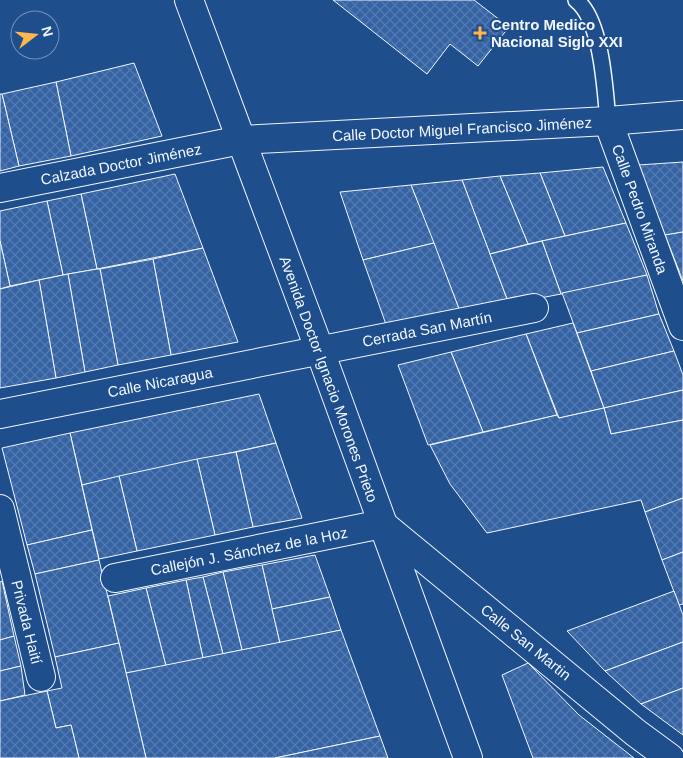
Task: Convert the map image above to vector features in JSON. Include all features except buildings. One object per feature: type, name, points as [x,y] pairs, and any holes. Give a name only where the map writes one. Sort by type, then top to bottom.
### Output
[{"type":"street","name":"Avenida Doctor Ignacio Morones Prieto","points":[[189,0],[320,350],[468,758]]},
{"type":"street","name":"Calle Doctor Miguel Francisco Jiménez","points":[[241,140],[608,121],[683,115]]},
{"type":"street","name":"Calle Pedro Miranda","points":[[608,121],[683,326]]},
{"type":"street","name":"Calzada Doctor Jiménez","points":[[0,188],[241,140]]},
{"type":"street","name":"Cerrada San Martín","points":[[320,350],[534,308]]},
{"type":"street","name":"Calle Nicaragua","points":[[0,414],[320,350]]},
{"type":"street","name":"Privada Haití","points":[[0,509],[41,678]]},
{"type":"street","name":"Callejón J. Sánchez de la Hoz","points":[[115,578],[382,524]]},
{"type":"street","name":"Calle San Martin","points":[[382,524],[636,733],[670,758]]},
{"type":"lane","points":[[576,0],[581,3],[600,45],[608,121]]},
{"type":"place","name":"Centro Medico Nacional Siglo XXI","points":[[480,33]]}]
